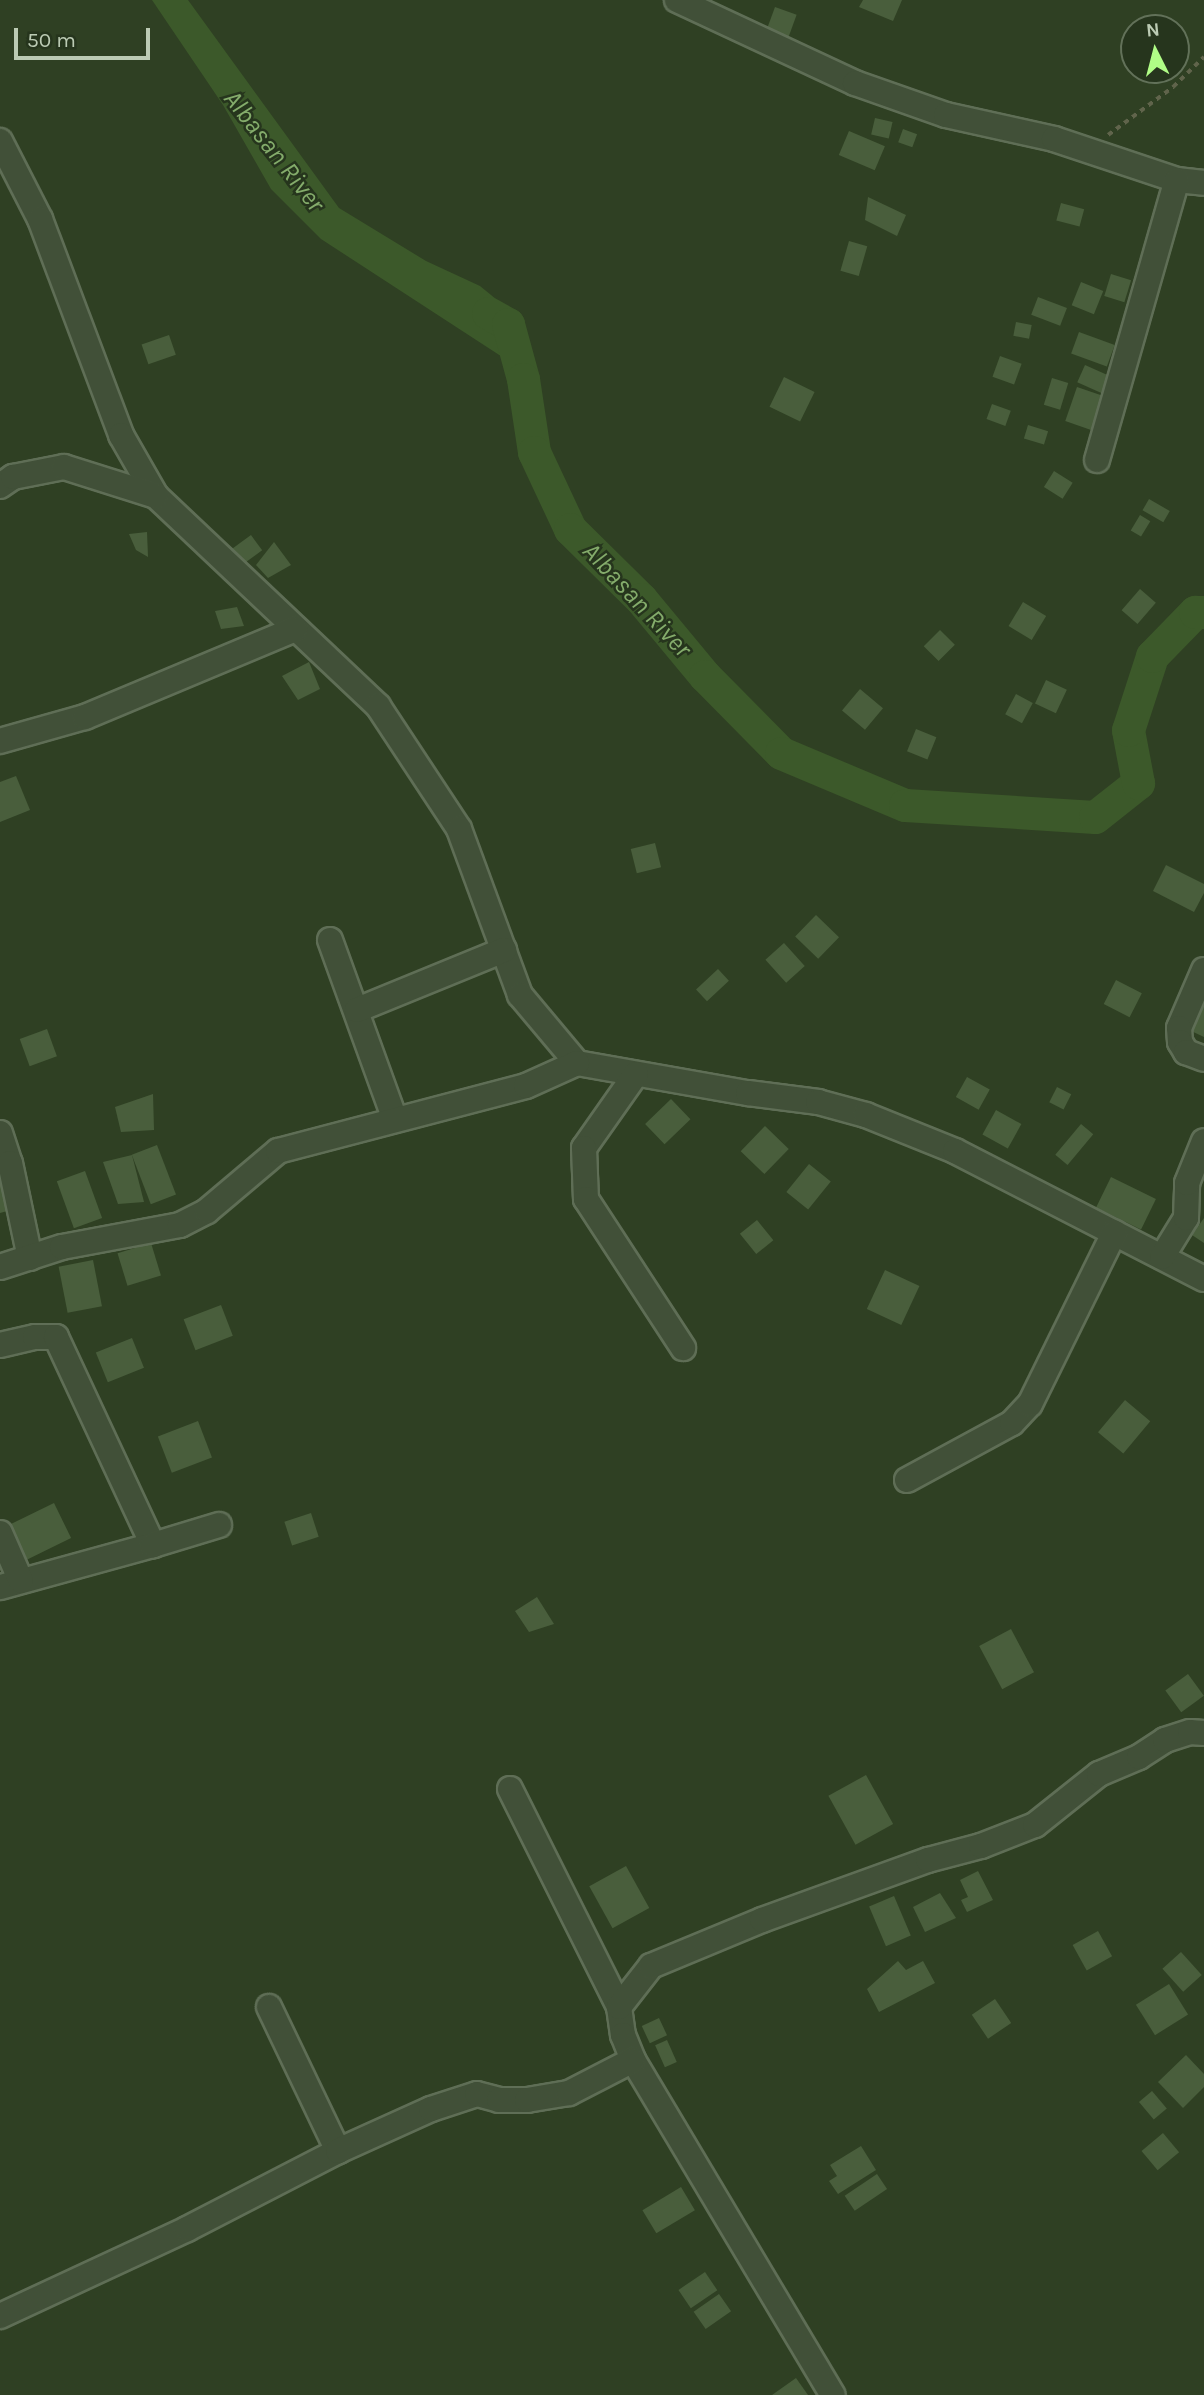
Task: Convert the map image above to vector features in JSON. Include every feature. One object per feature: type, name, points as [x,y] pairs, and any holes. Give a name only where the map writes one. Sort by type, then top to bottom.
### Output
[{"type":"street","points":[[677,0],[855,83],[946,116],[1054,139],[1177,180],[1204,183]]},
{"type":"street","points":[[0,141],[40,219],[121,435],[156,495],[378,706],[459,829],[520,995],[577,1063]]},
{"type":"street","points":[[1097,460],[1177,180]]},
{"type":"street","points":[[0,486],[13,477],[64,467],[156,495]]},
{"type":"street","points":[[0,741],[85,717],[295,629]]},
{"type":"street","points":[[331,940],[395,1120]]},
{"type":"street","points":[[357,1010],[503,950]]},
{"type":"street","points":[[1204,970],[1179,1028],[1180,1042],[1186,1052],[1204,1059]]},
{"type":"street","points":[[0,1267],[62,1247],[180,1225],[207,1211],[278,1151],[526,1086],[577,1063],[818,1102],[866,1115],[955,1151],[1204,1279]]},
{"type":"street","points":[[636,1074],[584,1148],[586,1199],[683,1348]]},
{"type":"street","points":[[0,1133],[10,1163],[30,1258]]},
{"type":"street","points":[[1162,1257],[1186,1218],[1187,1183],[1204,1140]]},
{"type":"street","points":[[907,1480],[1013,1423],[1030,1404],[1114,1233]]},
{"type":"street","points":[[0,1345],[35,1337],[55,1338],[153,1545]]},
{"type":"street","points":[[0,1533],[11,1584],[219,1525]]},
{"type":"street","points":[[619,2007],[651,1966],[762,1920],[928,1860],[981,1846],[1035,1825],[1099,1774],[1139,1757],[1165,1740],[1190,1732],[1204,1734]]},
{"type":"street","points":[[510,1789],[619,2007],[623,2035],[633,2060],[833,2395]]},
{"type":"street","points":[[269,2007],[338,2151]]},
{"type":"street","points":[[0,2316],[187,2229],[338,2151],[460,2099],[477,2094],[499,2100],[527,2100],[569,2093],[633,2060]]},
{"type":"path","points":[[1100,135],[1111,134],[1173,87],[1204,57]]},
{"type":"water","points":[[152,0],[188,0],[339,208],[426,261],[480,286],[519,318],[510,362],[321,239],[271,189],[223,105]]},
{"type":"building","points":[[863,0],[902,0],[893,21],[859,7]]},
{"type":"building","points":[[775,7],[797,15],[787,40],[766,32]]},
{"type":"building","points":[[875,118],[893,122],[889,139],[871,135]]},
{"type":"building","points":[[903,129],[917,134],[912,147],[898,142]]},
{"type":"building","points":[[849,131],[885,146],[875,170],[839,155]]},
{"type":"building","points":[[868,197],[906,215],[897,236],[865,220]]},
{"type":"building","points":[[1061,203],[1084,209],[1080,227],[1056,220]]},
{"type":"building","points":[[849,241],[867,246],[859,276],[840,271]]},
{"type":"building","points":[[1111,274],[1131,280],[1124,302],[1104,296]]},
{"type":"building","points":[[1081,282],[1103,291],[1094,314],[1072,305]]},
{"type":"building","points":[[1038,297],[1067,308],[1060,326],[1031,315]]},
{"type":"building","points":[[1016,322],[1032,325],[1029,339],[1013,336]]},
{"type":"building","points":[[1079,332],[1115,345],[1107,367],[1071,354]]},
{"type":"building","points":[[169,335],[176,355],[148,364],[142,344]]},
{"type":"building","points":[[1000,356],[1022,364],[1014,385],[992,377]]},
{"type":"building","points":[[1085,365],[1110,376],[1102,393],[1077,382]]},
{"type":"building","points":[[784,377],[815,392],[800,422],[770,407]]},
{"type":"building","points":[[1052,378],[1068,383],[1060,410],[1044,405]]},
{"type":"building","points":[[1077,387],[1106,397],[1095,431],[1065,421]]},
{"type":"building","points":[[992,404],[1011,411],[1005,426],[987,419]]},
{"type":"building","points":[[1028,425],[1048,431],[1044,445],[1024,438]]},
{"type":"building","points":[[1054,471],[1073,483],[1063,499],[1044,487]]},
{"type":"building","points":[[1149,499],[1170,511],[1163,522],[1142,510]]},
{"type":"building","points":[[1140,515],[1150,521],[1141,537],[1131,530]]},
{"type":"building","points":[[147,532],[148,557],[136,550],[129,534]]},
{"type":"building","points":[[251,535],[262,550],[242,565],[231,550]]},
{"type":"building","points":[[274,542],[291,565],[268,578],[256,565]]},
{"type":"building","points":[[1140,589],[1156,603],[1137,624],[1122,610]]},
{"type":"building","points":[[1023,602],[1046,616],[1032,640],[1009,626]]},
{"type":"building","points":[[237,607],[244,626],[221,629],[215,611]]},
{"type":"building","points":[[940,630],[955,645],[939,661],[924,646]]},
{"type":"building","points":[[309,662],[320,689],[298,700],[282,676]]},
{"type":"building","points":[[1046,680],[1067,690],[1056,713],[1035,704]]},
{"type":"building","points":[[860,689],[883,708],[865,730],[842,710]]},
{"type":"building","points":[[1016,694],[1033,703],[1022,723],[1005,714]]},
{"type":"building","points":[[916,729],[936,737],[927,759],[907,751]]},
{"type":"building","points":[[16,776],[30,810],[0,822],[0,782]]},
{"type":"building","points":[[655,843],[661,867],[637,873],[631,849]]},
{"type":"building","points":[[1166,865],[1204,884],[1204,893],[1194,912],[1153,891]]},
{"type":"building","points":[[816,915],[839,937],[818,959],[795,937]]},
{"type":"building","points":[[784,943],[805,966],[786,983],[765,960]]},
{"type":"building","points":[[718,969],[729,981],[707,1001],[696,989]]},
{"type":"building","points":[[1116,980],[1142,993],[1130,1017],[1104,1004]]},
{"type":"building","points":[[1204,1001],[1204,1037],[1189,1030]]},
{"type":"building","points":[[47,1029],[57,1056],[30,1066],[20,1039]]},
{"type":"building","points":[[967,1077],[990,1090],[979,1110],[956,1097]]},
{"type":"building","points":[[1057,1087],[1071,1094],[1064,1109],[1049,1102]]},
{"type":"building","points":[[153,1094],[154,1130],[121,1132],[115,1107]]},
{"type":"building","points":[[671,1099],[690,1119],[665,1144],[645,1124]]},
{"type":"building","points":[[996,1110],[1021,1124],[1008,1149],[982,1134]]},
{"type":"building","points":[[1081,1124],[1093,1134],[1068,1165],[1055,1155]]},
{"type":"building","points":[[765,1126],[789,1149],[764,1174],[741,1151]]},
{"type":"building","points":[[157,1145],[176,1194],[151,1204],[132,1155]]},
{"type":"building","points":[[132,1155],[144,1202],[118,1204],[103,1162]]},
{"type":"building","points":[[809,1164],[831,1182],[808,1210],[786,1192]]},
{"type":"building","points":[[85,1171],[102,1218],[74,1228],[57,1181]]},
{"type":"building","points":[[0,1177],[11,1210],[0,1213]]},
{"type":"building","points":[[1111,1177],[1156,1199],[1141,1229],[1096,1208]]},
{"type":"building","points":[[1204,1218],[1204,1243],[1192,1235]]},
{"type":"building","points":[[757,1220],[773,1240],[756,1254],[740,1234]]},
{"type":"building","points":[[151,1243],[161,1276],[127,1286],[118,1253]]},
{"type":"building","points":[[93,1260],[102,1306],[68,1313],[59,1267]]},
{"type":"building","points":[[885,1270],[919,1286],[901,1325],[867,1309]]},
{"type":"building","points":[[221,1305],[233,1336],[195,1350],[184,1319]]},
{"type":"building","points":[[132,1338],[144,1368],[108,1382],[96,1353]]},
{"type":"building","points":[[1125,1400],[1150,1421],[1123,1453],[1098,1432]]},
{"type":"building","points":[[198,1421],[212,1457],[172,1473],[158,1436]]},
{"type":"building","points":[[54,1503],[71,1538],[22,1562],[5,1527]]},
{"type":"building","points":[[311,1513],[319,1537],[292,1545],[284,1522]]},
{"type":"building","points":[[537,1597],[554,1624],[529,1632],[515,1611]]},
{"type":"building","points":[[1011,1629],[1034,1672],[1002,1689],[979,1646]]},
{"type":"building","points":[[1188,1674],[1204,1696],[1181,1712],[1165,1690]]},
{"type":"building","points":[[866,1775],[893,1824],[856,1845],[828,1796]]},
{"type":"building","points":[[626,1866],[649,1908],[613,1928],[589,1886]]},
{"type":"building","points":[[978,1871],[993,1900],[967,1912],[961,1900],[968,1897],[960,1880]]},
{"type":"building","points":[[940,1893],[956,1918],[925,1932],[913,1907]]},
{"type":"building","points":[[894,1896],[911,1936],[886,1946],[869,1907]]},
{"type":"building","points":[[1098,1931],[1112,1956],[1087,1970],[1073,1945]]},
{"type":"building","points":[[1181,1952],[1202,1975],[1183,1992],[1162,1969]]},
{"type":"building","points":[[898,1961],[906,1970],[923,1961],[935,1983],[879,2012],[867,1989]]},
{"type":"building","points":[[1169,1984],[1188,2015],[1155,2035],[1136,2005]]},
{"type":"building","points":[[995,1999],[1011,2023],[988,2039],[972,2015]]},
{"type":"building","points":[[659,2018],[667,2035],[650,2043],[642,2026]]},
{"type":"building","points":[[667,2040],[677,2062],[665,2067],[655,2045]]},
{"type":"building","points":[[1186,2055],[1204,2074],[1204,2087],[1183,2108],[1158,2082]]},
{"type":"building","points":[[1152,2091],[1167,2109],[1154,2120],[1139,2102]]},
{"type":"building","points":[[1163,2133],[1179,2152],[1158,2170],[1142,2151]]},
{"type":"building","points":[[861,2146],[876,2170],[838,2194],[829,2181],[837,2176],[830,2165]]},
{"type":"building","points":[[877,2174],[887,2189],[855,2211],[845,2196]]},
{"type":"building","points":[[681,2187],[695,2210],[656,2233],[642,2210]]},
{"type":"building","points":[[705,2272],[717,2290],[691,2308],[678,2290]]},
{"type":"building","points":[[719,2294],[731,2311],[706,2329],[694,2312]]},
{"type":"building","points":[[796,2378],[808,2395],[772,2395]]},
{"type":"waterway","name":"Albasan River","points":[[488,313],[508,324],[523,379],[534,452],[570,529],[641,599],[705,676],[781,753],[905,805],[1095,817],[1138,783],[1128,730],[1152,656],[1195,612],[1204,612]]}]
